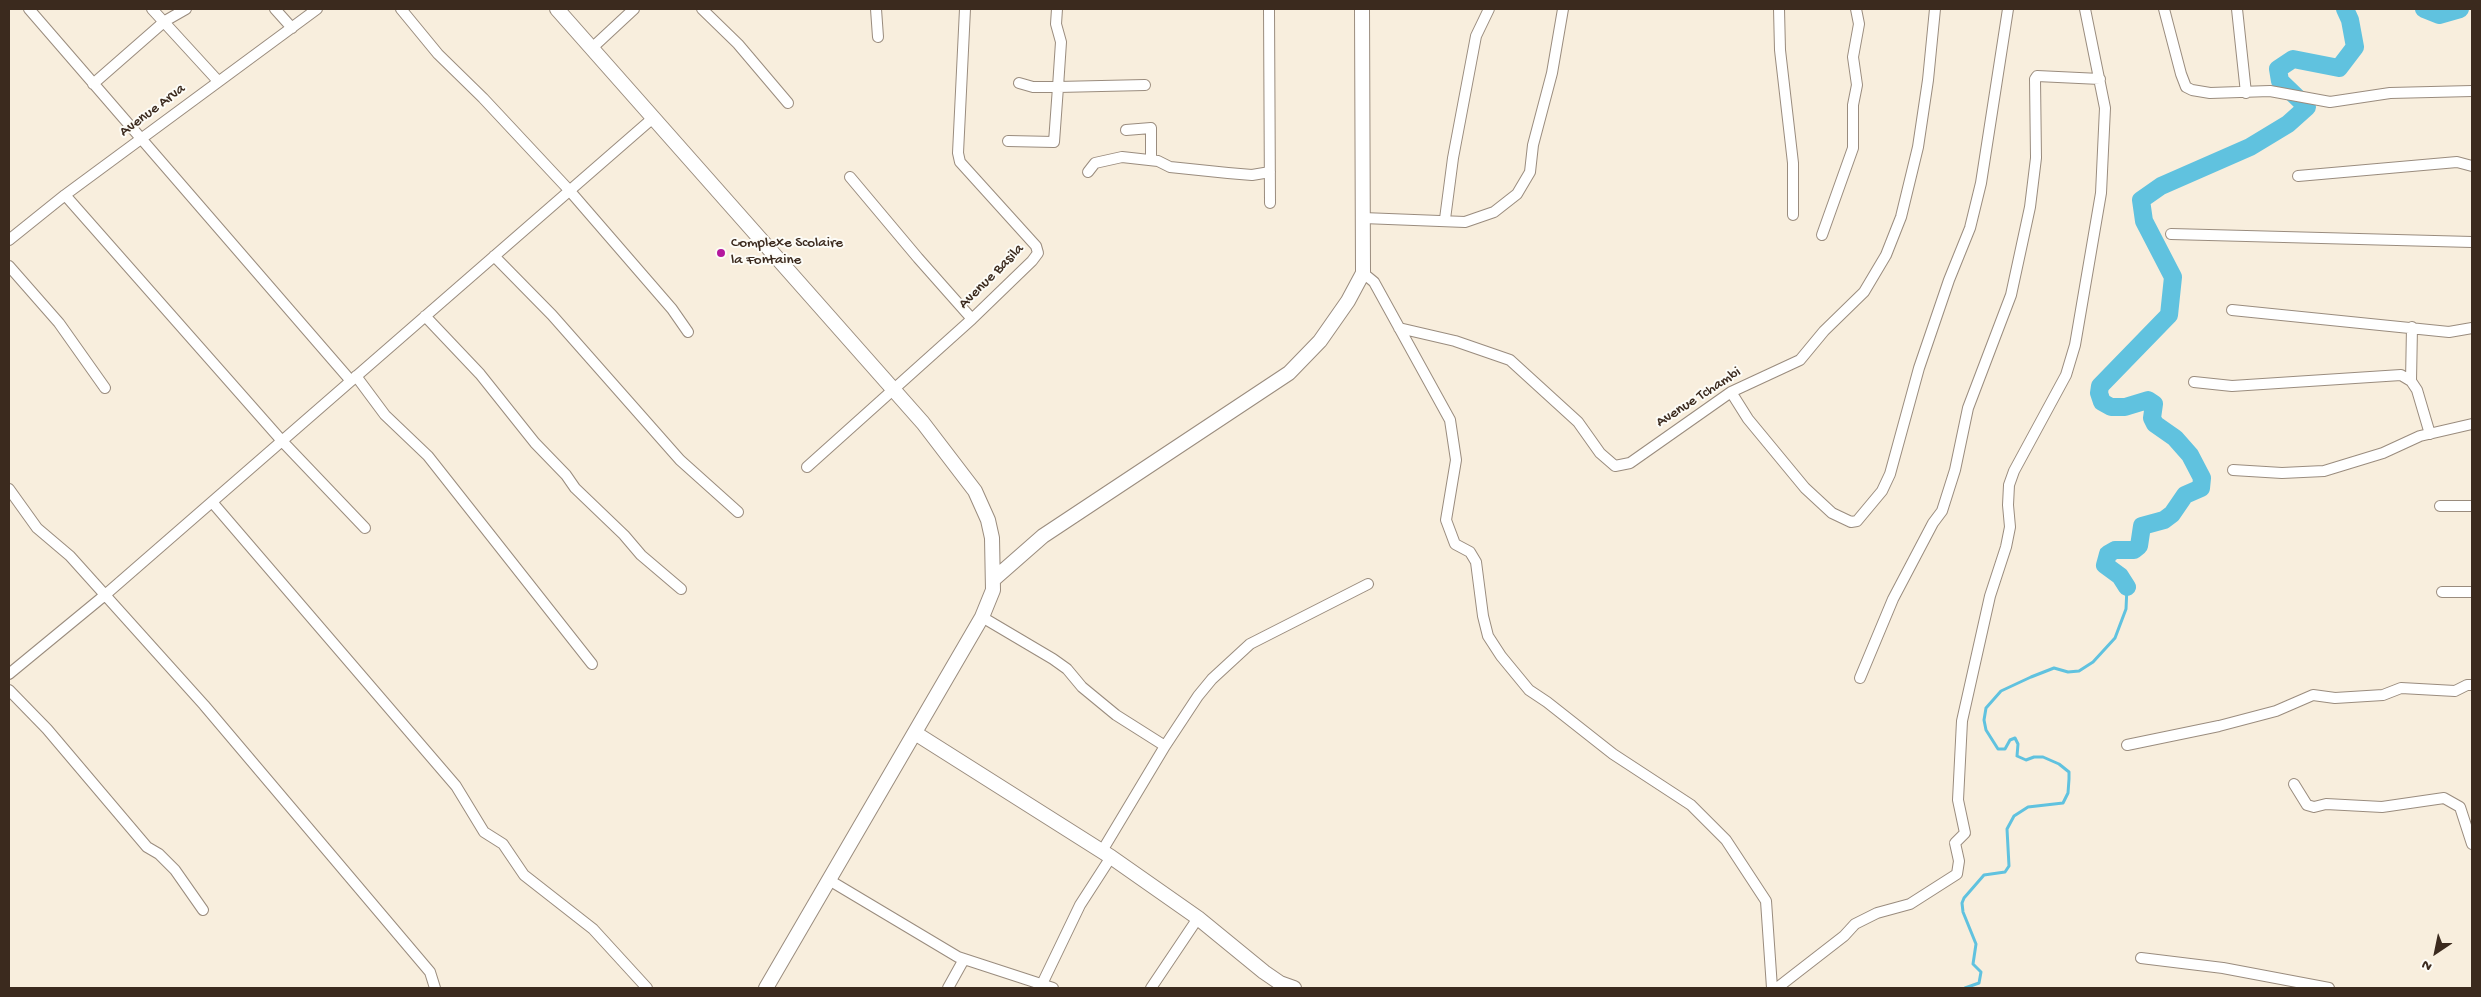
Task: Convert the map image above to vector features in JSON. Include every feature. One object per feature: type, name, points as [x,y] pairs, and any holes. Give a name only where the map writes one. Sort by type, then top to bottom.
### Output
[{"type":"street","points":[[29,9],[385,415],[428,456],[592,664]]},
{"type":"street","points":[[152,9],[218,81]]},
{"type":"street","points":[[94,84],[165,21],[186,9]]},
{"type":"street","points":[[275,9],[292,28]]},
{"type":"street","name":"Avenue Arva","points":[[9,240],[64,195],[317,9]]},
{"type":"street","points":[[400,9],[438,54],[483,98],[569,190],[672,309],[688,332]]},
{"type":"street","points":[[557,9],[894,390],[950,456],[975,491],[988,520],[992,538],[993,590],[982,617],[766,988]]},
{"type":"street","points":[[592,48],[634,9]]},
{"type":"street","points":[[702,9],[738,44],[788,103]]},
{"type":"street","points":[[876,9],[878,37]]},
{"type":"street","name":"Avenue Basila","points":[[808,466],[972,318],[1038,253],[1036,246],[964,169],[958,153],[965,9]]},
{"type":"street","points":[[1008,141],[1054,142],[1061,42],[1057,29],[1057,9]]},
{"type":"street","points":[[1269,9],[1270,203]]},
{"type":"street","points":[[994,578],[1043,536],[1289,373],[1320,341],[1348,302],[1363,273],[1362,9]]},
{"type":"street","points":[[1445,219],[1453,158],[1476,36],[1489,9]]},
{"type":"street","points":[[1363,218],[1445,219],[1465,222],[1494,212],[1517,194],[1530,172],[1533,145],[1552,73],[1563,9]]},
{"type":"street","points":[[1779,9],[1780,50],[1793,163],[1793,215]]},
{"type":"street","points":[[1822,235],[1853,148],[1853,105],[1856,85],[1853,57],[1859,24],[1856,9]]},
{"type":"street","name":"Avenue Tchambi","points":[[1399,328],[1455,342],[1510,360],[1578,422],[1600,453],[1615,466],[1630,463],[1731,392],[1800,360],[1824,331],[1864,292],[1886,255],[1901,217],[1918,147],[1936,9]]},
{"type":"street","points":[[1731,392],[1748,419],[1805,488],[1832,513],[1851,522],[1857,521],[1882,491],[1890,474],[1919,368],[1948,280],[1970,228],[1981,183],[2008,9]]},
{"type":"street","points":[[1777,988],[1844,936],[1855,924],[1877,912],[1910,904],[1957,874],[1959,861],[1955,843],[1965,833],[1958,800],[1963,716],[1990,596],[2006,547],[2010,527],[2009,485],[2014,471],[2066,375],[2075,344],[2101,193],[2105,108],[2085,9]]},
{"type":"street","points":[[2164,9],[2186,86],[2192,90],[2210,93],[2278,92],[2330,102],[2381,94],[2472,91]]},
{"type":"street","points":[[2237,9],[2246,93]]},
{"type":"street","points":[[1860,678],[1893,599],[1933,523],[1942,511],[1955,470],[1968,408],[2011,295],[2025,233],[2036,158],[2035,79],[2037,76],[2100,79]]},
{"type":"street","points":[[1019,82],[1033,87],[1146,85]]},
{"type":"street","points":[[9,674],[105,595],[653,118]]},
{"type":"street","points":[[1126,130],[1152,128],[1151,160]]},
{"type":"street","points":[[1088,172],[1095,163],[1122,157],[1151,160],[1170,167],[1228,174],[1252,175],[1270,172]]},
{"type":"street","points":[[2298,176],[2457,162],[2472,166]]},
{"type":"street","points":[[850,177],[918,258],[972,318]]},
{"type":"street","points":[[64,195],[282,440],[365,528]]},
{"type":"street","points":[[2171,234],[2472,242]]},
{"type":"street","points":[[494,256],[546,309],[680,460],[738,512]]},
{"type":"street","points":[[9,266],[59,323],[105,388]]},
{"type":"street","points":[[1363,273],[1374,282],[1452,424],[1456,460],[1446,520],[1455,544],[1470,552],[1476,562],[1483,616],[1488,636],[1528,690],[1547,702],[1613,754],[1691,805],[1726,840],[1766,901],[1772,988]]},
{"type":"street","points":[[2232,310],[2449,332],[2472,328]]},
{"type":"street","points":[[425,316],[480,374],[535,444],[566,475],[574,488],[624,534],[641,555],[681,589]]},
{"type":"street","points":[[2411,381],[2412,327]]},
{"type":"street","points":[[2194,382],[2232,386],[2401,375],[2411,381],[2420,397],[2430,434]]},
{"type":"street","points":[[2233,470],[2282,473],[2324,470],[2383,453],[2430,434],[2472,424]]},
{"type":"street","points":[[9,490],[37,528],[70,556],[204,705],[430,972],[435,988]]},
{"type":"street","points":[[212,502],[456,786],[484,832],[503,844],[524,875],[593,929],[647,988]]},
{"type":"street","points":[[2440,506],[2472,506]]},
{"type":"street","points":[[1042,984],[1106,854],[1165,746],[1198,696],[1212,679],[1250,644],[1368,584]]},
{"type":"street","points":[[2442,592],[2472,592]]},
{"type":"street","points":[[982,617],[1053,658],[1067,669],[1082,687],[1116,715],[1165,746]]},
{"type":"street","points":[[2127,745],[2211,728],[2276,711],[2313,695],[2337,698],[2383,695],[2401,688],[2455,691],[2467,685],[2472,685]]},
{"type":"street","points":[[9,690],[47,729],[147,847],[159,854],[175,870],[203,910]]},
{"type":"street","points":[[915,733],[1106,854],[1198,918],[1264,972],[1280,983],[1294,988]]},
{"type":"street","points":[[2294,784],[2307,805],[2314,807],[2326,804],[2382,807],[2444,798],[2460,807],[2472,844]]},
{"type":"street","points":[[829,880],[958,957],[1053,988]]},
{"type":"street","points":[[1151,988],[1198,918]]},
{"type":"street","points":[[2141,958],[2223,968],[2329,988]]},
{"type":"street","points":[[948,988],[963,960]]},
{"type":"waterway","points":[[2127,587],[2120,576],[2105,565],[2108,554],[2115,550],[2134,550],[2139,546],[2142,526],[2164,520],[2172,514],[2185,495],[2201,488],[2202,478],[2190,455],[2175,438],[2155,424],[2152,418],[2154,404],[2148,400],[2125,407],[2111,407],[2102,402],[2099,393],[2100,386],[2169,315],[2173,277],[2144,221],[2141,200],[2161,186],[2250,147],[2288,124],[2307,107],[2280,81],[2278,69],[2293,59],[2339,68],[2355,47],[2350,20],[2345,9]]},
{"type":"waterway","points":[[2424,9],[2439,15],[2460,9]]},
{"type":"waterway","points":[[1965,988],[1979,983],[1981,972],[1973,964],[1976,944],[1963,912],[1962,903],[1964,898],[1984,875],[2005,872],[2009,866],[2007,829],[2014,816],[2028,807],[2063,803],[2068,793],[2069,772],[2059,764],[2043,757],[2034,757],[2026,760],[2017,756],[2018,744],[2015,738],[2010,740],[2005,749],[1998,749],[1986,730],[1984,720],[1986,708],[2001,691],[2031,677],[2054,668],[2068,672],[2079,671],[2093,662],[2115,638],[2126,609],[2127,587]]},
{"type":"place","name":"Complexe Scolaire la Fontaine","points":[[721,253]]}]
